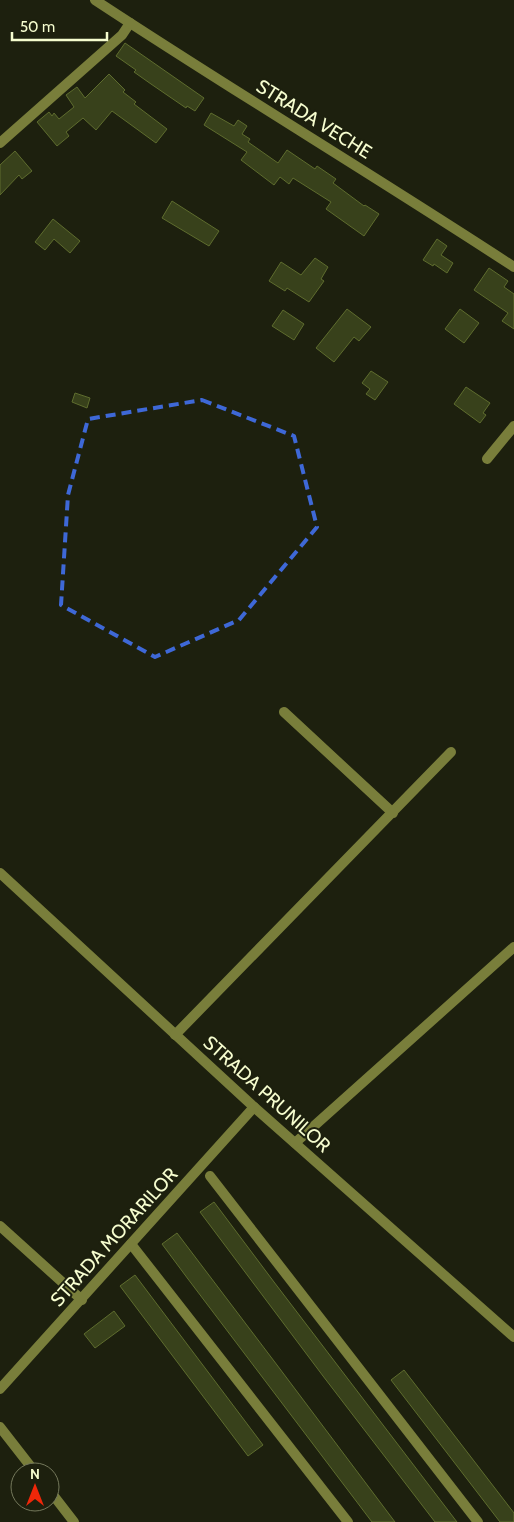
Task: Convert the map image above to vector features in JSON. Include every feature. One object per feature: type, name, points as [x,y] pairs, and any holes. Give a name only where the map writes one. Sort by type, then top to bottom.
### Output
[{"type":"street","name":"STRADA VECHE","points":[[95,0],[224,84],[406,196],[514,267]]},
{"type":"street","points":[[0,143],[122,34],[130,23]]},
{"type":"street","points":[[487,459],[514,426]]},
{"type":"street","points":[[284,712],[393,812]]},
{"type":"street","points":[[175,1034],[451,752]]},
{"type":"street","name":"STRADA PRUNILOR","points":[[0,873],[254,1107],[514,1337]]},
{"type":"street","points":[[295,1143],[514,947]]},
{"type":"street","name":"STRADA MORARILOR","points":[[0,1389],[254,1107]]},
{"type":"street","points":[[210,1176],[478,1522]]},
{"type":"street","points":[[0,1226],[82,1300]]},
{"type":"street","points":[[131,1244],[348,1522]]},
{"type":"street","points":[[0,1427],[27,1462]]},
{"type":"street","points":[[60,1504],[74,1522]]},
{"type":"highlighted area","points":[[202,400],[294,436],[317,527],[239,620],[155,657],[61,605],[68,495],[88,419]]},
{"type":"building","points":[[125,43],[204,98],[195,111],[187,106],[186,108],[151,84],[134,72],[136,70],[116,56]]},
{"type":"building","points":[[109,74],[125,90],[123,92],[136,102],[134,104],[167,129],[156,143],[112,111],[96,130],[83,118],[66,132],[69,136],[57,146],[37,122],[49,112],[52,116],[54,113],[59,119],[74,107],[66,95],[77,87],[85,98]]},
{"type":"building","points":[[211,113],[234,126],[238,120],[247,126],[242,134],[250,139],[248,142],[278,163],[287,150],[315,169],[317,166],[336,179],[333,183],[364,206],[379,214],[364,236],[326,209],[331,202],[293,178],[289,184],[280,177],[274,185],[241,160],[247,152],[204,125]]},
{"type":"building","points":[[15,151],[32,171],[22,179],[19,175],[0,195],[0,165]]},
{"type":"building","points":[[172,201],[219,231],[209,246],[162,218]]},
{"type":"building","points":[[53,219],[80,241],[70,253],[54,239],[45,250],[35,242]]},
{"type":"building","points":[[437,239],[447,246],[441,255],[453,263],[447,273],[434,264],[433,266],[423,260]]},
{"type":"building","points":[[315,258],[328,267],[321,279],[324,281],[309,302],[287,288],[285,291],[269,281],[281,262],[301,275]]},
{"type":"building","points":[[489,268],[508,281],[504,287],[514,294],[514,329],[502,321],[508,313],[474,290]]},
{"type":"building","points":[[347,309],[371,327],[359,341],[354,337],[334,362],[316,348]]},
{"type":"building","points":[[460,309],[479,323],[464,343],[445,329]]},
{"type":"building","points":[[283,310],[304,324],[294,340],[272,326]]},
{"type":"building","points":[[371,371],[388,382],[375,400],[366,394],[370,389],[362,383]]},
{"type":"building","points":[[466,387],[490,403],[483,413],[486,415],[480,423],[454,404]]},
{"type":"building","points":[[75,393],[90,398],[87,408],[72,402]]},
{"type":"building","points":[[214,1202],[457,1522],[435,1522],[323,1376],[200,1212]]},
{"type":"building","points":[[177,1233],[395,1522],[372,1522],[188,1279],[162,1244]]},
{"type":"building","points":[[135,1275],[263,1445],[248,1456],[120,1286]]},
{"type":"building","points":[[114,1311],[125,1326],[95,1348],[84,1334]]},
{"type":"building","points":[[404,1370],[514,1513],[514,1522],[500,1522],[391,1380]]}]
